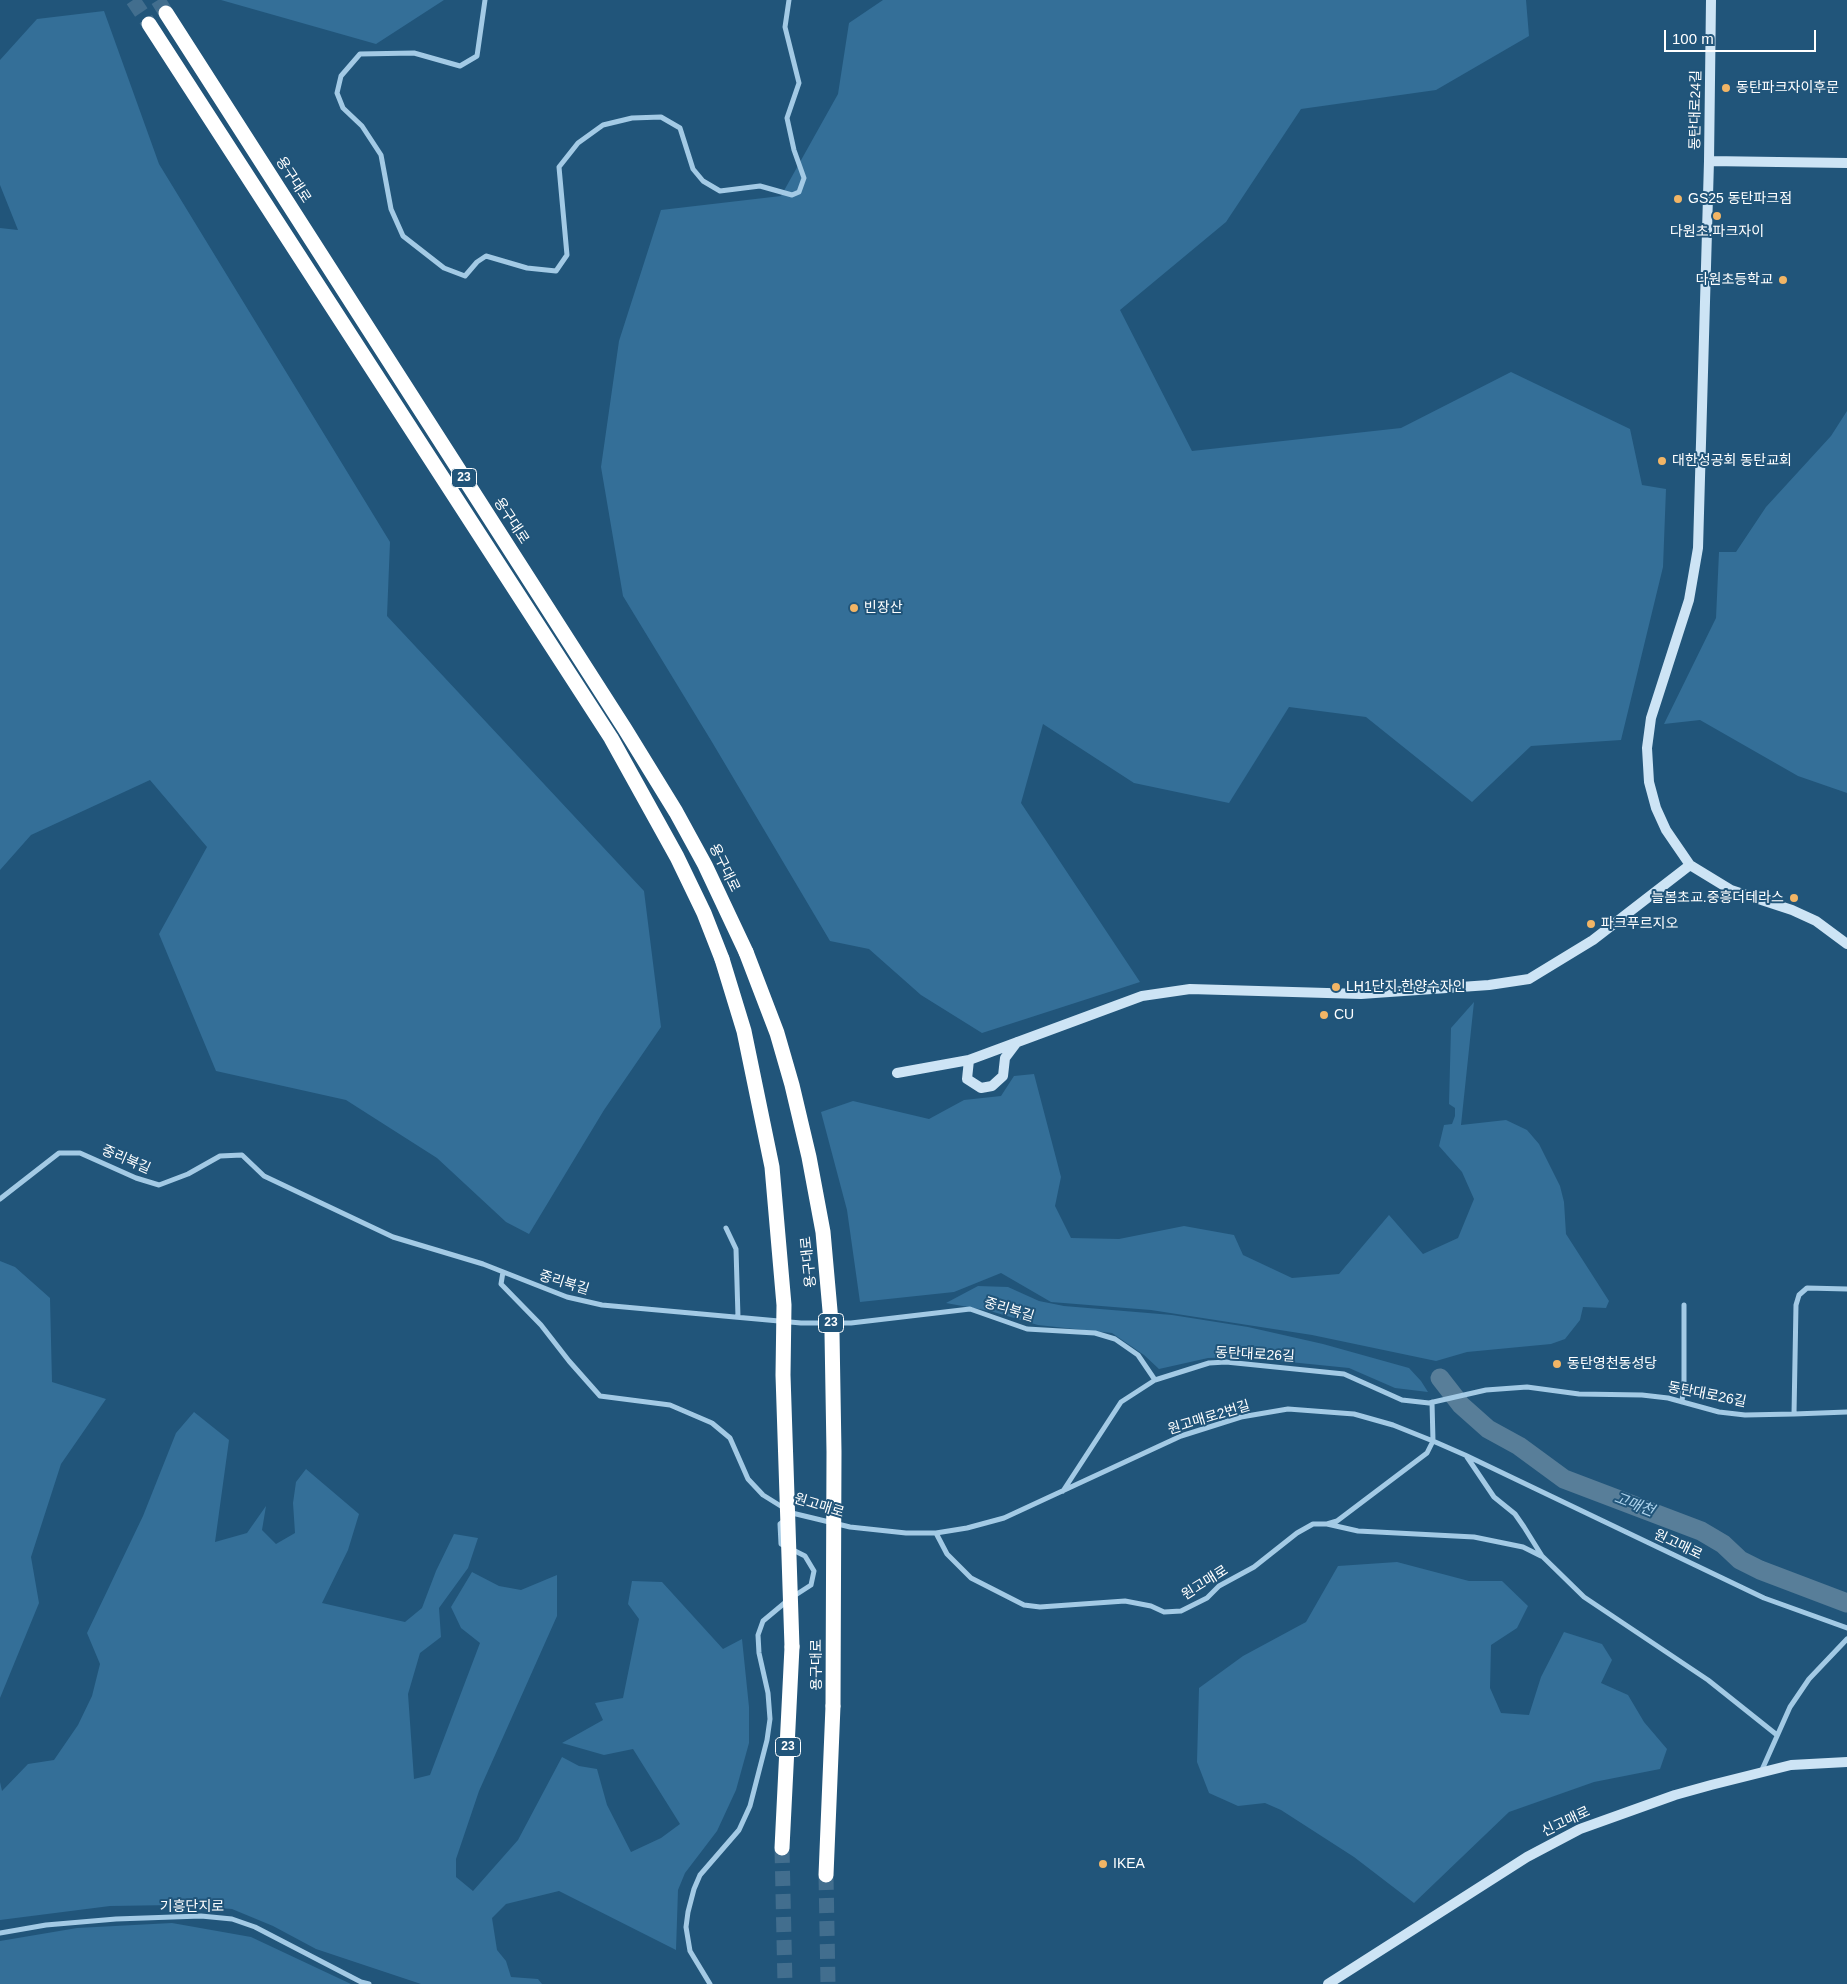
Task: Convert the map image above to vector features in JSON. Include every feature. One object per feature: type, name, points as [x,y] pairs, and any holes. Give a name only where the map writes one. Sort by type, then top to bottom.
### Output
[{"type":"highway","name":"용구대로","points":[[166,13],[641,754],[676,812],[705,865],[746,952],[777,1033],[792,1085],[809,1157],[824,1241],[832,1333],[834,1412],[833,1706],[826,1875]]},
{"type":"highway","name":"용구대로","points":[[149,24],[611,738],[677,857],[704,913],[722,959],[744,1031],[772,1167],[784,1305],[783,1375],[792,1647],[782,1848]]},
{"type":"street","points":[[485,0],[477,56],[460,66],[414,54],[360,54],[341,76],[337,93],[343,108],[362,126],[380,155],[392,209],[403,236],[444,268],[465,276],[476,262],[486,256],[527,268],[556,271],[567,255],[559,167],[578,143],[603,124],[632,118],[661,117],[680,128],[693,169],[703,181],[720,192],[760,186],[792,195],[799,192],[804,178],[794,150],[787,118],[799,83],[785,27],[789,0]]},
{"type":"street","name":"동탄대로24길","points":[[1690,865],[1666,830],[1656,808],[1649,782],[1647,748],[1651,718],[1690,600],[1698,548],[1710,161],[1711,0]]},
{"type":"street","points":[[1710,161],[1847,164]]},
{"type":"street","points":[[897,1073],[969,1060],[1142,996],[1190,989],[1361,994],[1489,986],[1529,979],[1593,940],[1690,865],[1731,890],[1816,920],[1847,944]]},
{"type":"street","points":[[969,1060],[967,1079],[981,1088],[992,1086],[1003,1076],[1005,1058],[1017,1042]]},
{"type":"street","name":"중리북길","points":[[0,1199],[59,1153],[80,1152],[136,1178],[159,1185],[188,1174],[220,1156],[242,1155],[264,1176],[393,1237],[503,1272],[550,1291],[602,1306],[801,1324],[851,1322],[970,1309],[1027,1329],[1095,1332],[1115,1339],[1138,1355],[1155,1380]]},
{"type":"street","points":[[726,1228],[736,1249],[738,1317]]},
{"type":"street","name":"원고매로","points":[[503,1272],[501,1284],[541,1325],[600,1396],[670,1405],[712,1423],[730,1438],[748,1479],[763,1495],[792,1513],[850,1527],[906,1533],[936,1533],[947,1554],[971,1578],[1024,1605],[1040,1607],[1125,1601],[1145,1604],[1164,1612],[1181,1611],[1207,1598],[1219,1586],[1254,1566],[1297,1533],[1313,1524],[1327,1524],[1336,1521],[1427,1453],[1433,1441],[1764,1598],[1847,1628]]},
{"type":"street","points":[[1847,1289],[1807,1288],[1799,1295],[1796,1305],[1794,1414],[1847,1412]]},
{"type":"street","points":[[1682,1402],[1684,1381],[1684,1305]]},
{"type":"street","name":"동탄대로26길","points":[[1063,1492],[1121,1402],[1155,1380],[1209,1363],[1226,1362],[1344,1374],[1402,1400],[1435,1402],[1476,1392],[1527,1387],[1579,1394],[1642,1395],[1682,1402],[1719,1412],[1745,1415],[1794,1414]]},
{"type":"street","points":[[1433,1441],[1435,1402]]},
{"type":"street","name":"원고매로2번길","points":[[936,1533],[967,1528],[1004,1518],[1181,1436],[1242,1417],[1288,1409],[1354,1414],[1393,1425],[1433,1441]]},
{"type":"street","points":[[1466,1455],[1494,1497],[1515,1514],[1542,1556],[1584,1598],[1708,1680],[1777,1735]]},
{"type":"street","points":[[710,1984],[690,1951],[686,1927],[688,1912],[694,1888],[700,1876],[732,1840],[745,1819],[761,1766],[770,1720],[768,1693],[759,1653],[761,1626],[769,1614],[810,1585],[814,1579],[811,1563],[805,1556],[781,1544],[780,1524],[792,1513]]},
{"type":"street","points":[[1327,1524],[1358,1532],[1474,1537],[1523,1547],[1542,1556]]},
{"type":"street","points":[[1761,1772],[1790,1707],[1809,1679],[1847,1639]]},
{"type":"street","name":"신고매로","points":[[1328,1984],[1552,1843],[1609,1817],[1675,1795],[1790,1765],[1847,1762]]},
{"type":"street","name":"기흥단지로","points":[[0,1933],[46,1925],[116,1920],[201,1916],[232,1919],[255,1927],[360,1982],[369,1984]]},
{"type":"shaded area","points":[[221,0],[444,0],[376,44]]},
{"type":"shaded area","points":[[883,0],[1526,0],[1529,36],[1436,90],[1301,109],[1226,222],[1120,310],[1192,451],[1401,428],[1511,372],[1630,429],[1642,485],[1666,489],[1663,567],[1621,740],[1531,746],[1472,802],[1366,717],[1289,707],[1229,803],[1134,783],[1043,724],[1021,803],[1140,982],[982,1033],[921,995],[869,949],[830,941],[623,596],[601,467],[619,341],[661,210],[781,196],[838,94],[849,23]]},
{"type":"shaded area","points":[[104,11],[159,164],[390,542],[387,616],[644,891],[661,1027],[604,1110],[529,1234],[506,1222],[437,1158],[346,1100],[216,1071],[159,934],[207,847],[150,780],[31,835],[0,870],[0,228],[18,230],[0,185],[0,60],[37,19]]},
{"type":"shaded area","points":[[1847,411],[1847,793],[1798,776],[1700,720],[1664,724],[1716,618],[1719,552],[1736,552],[1766,507],[1831,436]]},
{"type":"shaded area","points":[[1474,1002],[1461,1125],[1506,1120],[1527,1130],[1539,1144],[1560,1186],[1564,1202],[1566,1234],[1609,1301],[1606,1308],[1583,1307],[1580,1320],[1565,1339],[1551,1344],[1467,1352],[1436,1361],[1312,1335],[1151,1310],[1051,1302],[1001,1273],[954,1292],[860,1302],[847,1210],[821,1112],[853,1101],[929,1119],[964,1100],[1001,1096],[1014,1076],[1034,1074],[1061,1177],[1055,1206],[1071,1238],[1119,1239],[1184,1226],[1234,1235],[1243,1255],[1292,1278],[1339,1274],[1389,1215],[1423,1254],[1458,1238],[1474,1199],[1462,1172],[1439,1146],[1444,1125],[1452,1124],[1455,1116],[1455,1108],[1449,1104],[1451,1028]]},
{"type":"shaded area","points":[[0,1261],[15,1267],[50,1298],[52,1382],[106,1399],[61,1464],[31,1557],[39,1603],[0,1698]]},
{"type":"shaded area","points":[[978,1286],[1008,1287],[1039,1301],[1064,1306],[1172,1315],[1248,1327],[1323,1344],[1409,1368],[1428,1392],[1395,1388],[1349,1368],[1240,1357],[1208,1358],[1159,1369],[1144,1355],[1112,1333],[1038,1325],[990,1311],[946,1303]]},
{"type":"shaded area","points":[[194,1412],[229,1440],[215,1542],[247,1533],[266,1506],[262,1530],[276,1544],[295,1533],[293,1503],[296,1482],[306,1469],[359,1514],[348,1550],[322,1603],[405,1622],[422,1608],[436,1571],[454,1534],[478,1538],[468,1568],[439,1608],[441,1637],[420,1653],[408,1694],[414,1779],[430,1775],[480,1643],[461,1628],[451,1607],[472,1572],[499,1586],[521,1590],[557,1575],[557,1616],[479,1791],[456,1859],[456,1877],[473,1891],[518,1840],[562,1757],[579,1766],[597,1769],[607,1805],[631,1852],[661,1838],[680,1824],[633,1749],[604,1755],[562,1743],[603,1720],[595,1703],[623,1698],[639,1619],[628,1604],[632,1581],[662,1582],[723,1649],[742,1639],[749,1707],[749,1743],[736,1790],[717,1831],[685,1873],[678,1890],[676,1950],[559,1891],[506,1904],[492,1918],[497,1950],[506,1961],[511,1977],[538,1979],[542,1984],[421,1984],[316,1949],[273,1926],[232,1909],[174,1905],[110,1906],[0,1920],[0,1782],[2,1791],[28,1764],[54,1760],[78,1725],[92,1696],[100,1664],[87,1633],[143,1516],[176,1433]]},
{"type":"shaded area","points":[[1397,1562],[1469,1581],[1502,1581],[1528,1606],[1517,1628],[1491,1645],[1490,1688],[1501,1713],[1529,1715],[1541,1677],[1564,1632],[1602,1644],[1612,1660],[1601,1683],[1628,1695],[1644,1722],[1667,1749],[1660,1769],[1594,1782],[1509,1812],[1414,1903],[1354,1857],[1281,1810],[1265,1803],[1238,1806],[1209,1793],[1197,1762],[1199,1688],[1243,1656],[1306,1622],[1338,1566]]},
{"type":"shaded area","points":[[172,1923],[251,1937],[351,1984],[0,1984],[0,1941],[77,1928]]},
{"type":"waterway","name":"고매천","points":[[1440,1378],[1461,1405],[1488,1429],[1519,1446],[1564,1479],[1701,1531],[1723,1544],[1740,1560],[1760,1570],[1847,1603]]},
{"type":"tunnel","points":[[133,0],[149,24]]},
{"type":"tunnel","points":[[158,0],[166,13]]},
{"type":"tunnel","points":[[782,1848],[785,1984]]},
{"type":"tunnel","points":[[826,1875],[828,1984]]},
{"type":"place","name":"동탄파크자이후문","points":[[1726,88]]},
{"type":"place","name":"GS25 동탄파크점","points":[[1678,199]]},
{"type":"place","name":"다원초.파크자이","points":[[1717,216]]},
{"type":"place","name":"다원초등학교","points":[[1783,280]]},
{"type":"place","name":"대한성공회 동탄교회","points":[[1662,461]]},
{"type":"place","name":"빈장산","points":[[854,608]]},
{"type":"place","name":"늘봄초교.중흥더테라스","points":[[1794,898]]},
{"type":"place","name":"파크푸르지오","points":[[1591,924]]},
{"type":"place","name":"LH1단지.한양수자인","points":[[1336,987]]},
{"type":"place","name":"CU","points":[[1324,1015]]},
{"type":"place","name":"동탄영천동성당","points":[[1557,1364]]},
{"type":"place","name":"IKEA","points":[[1103,1864]]}]
